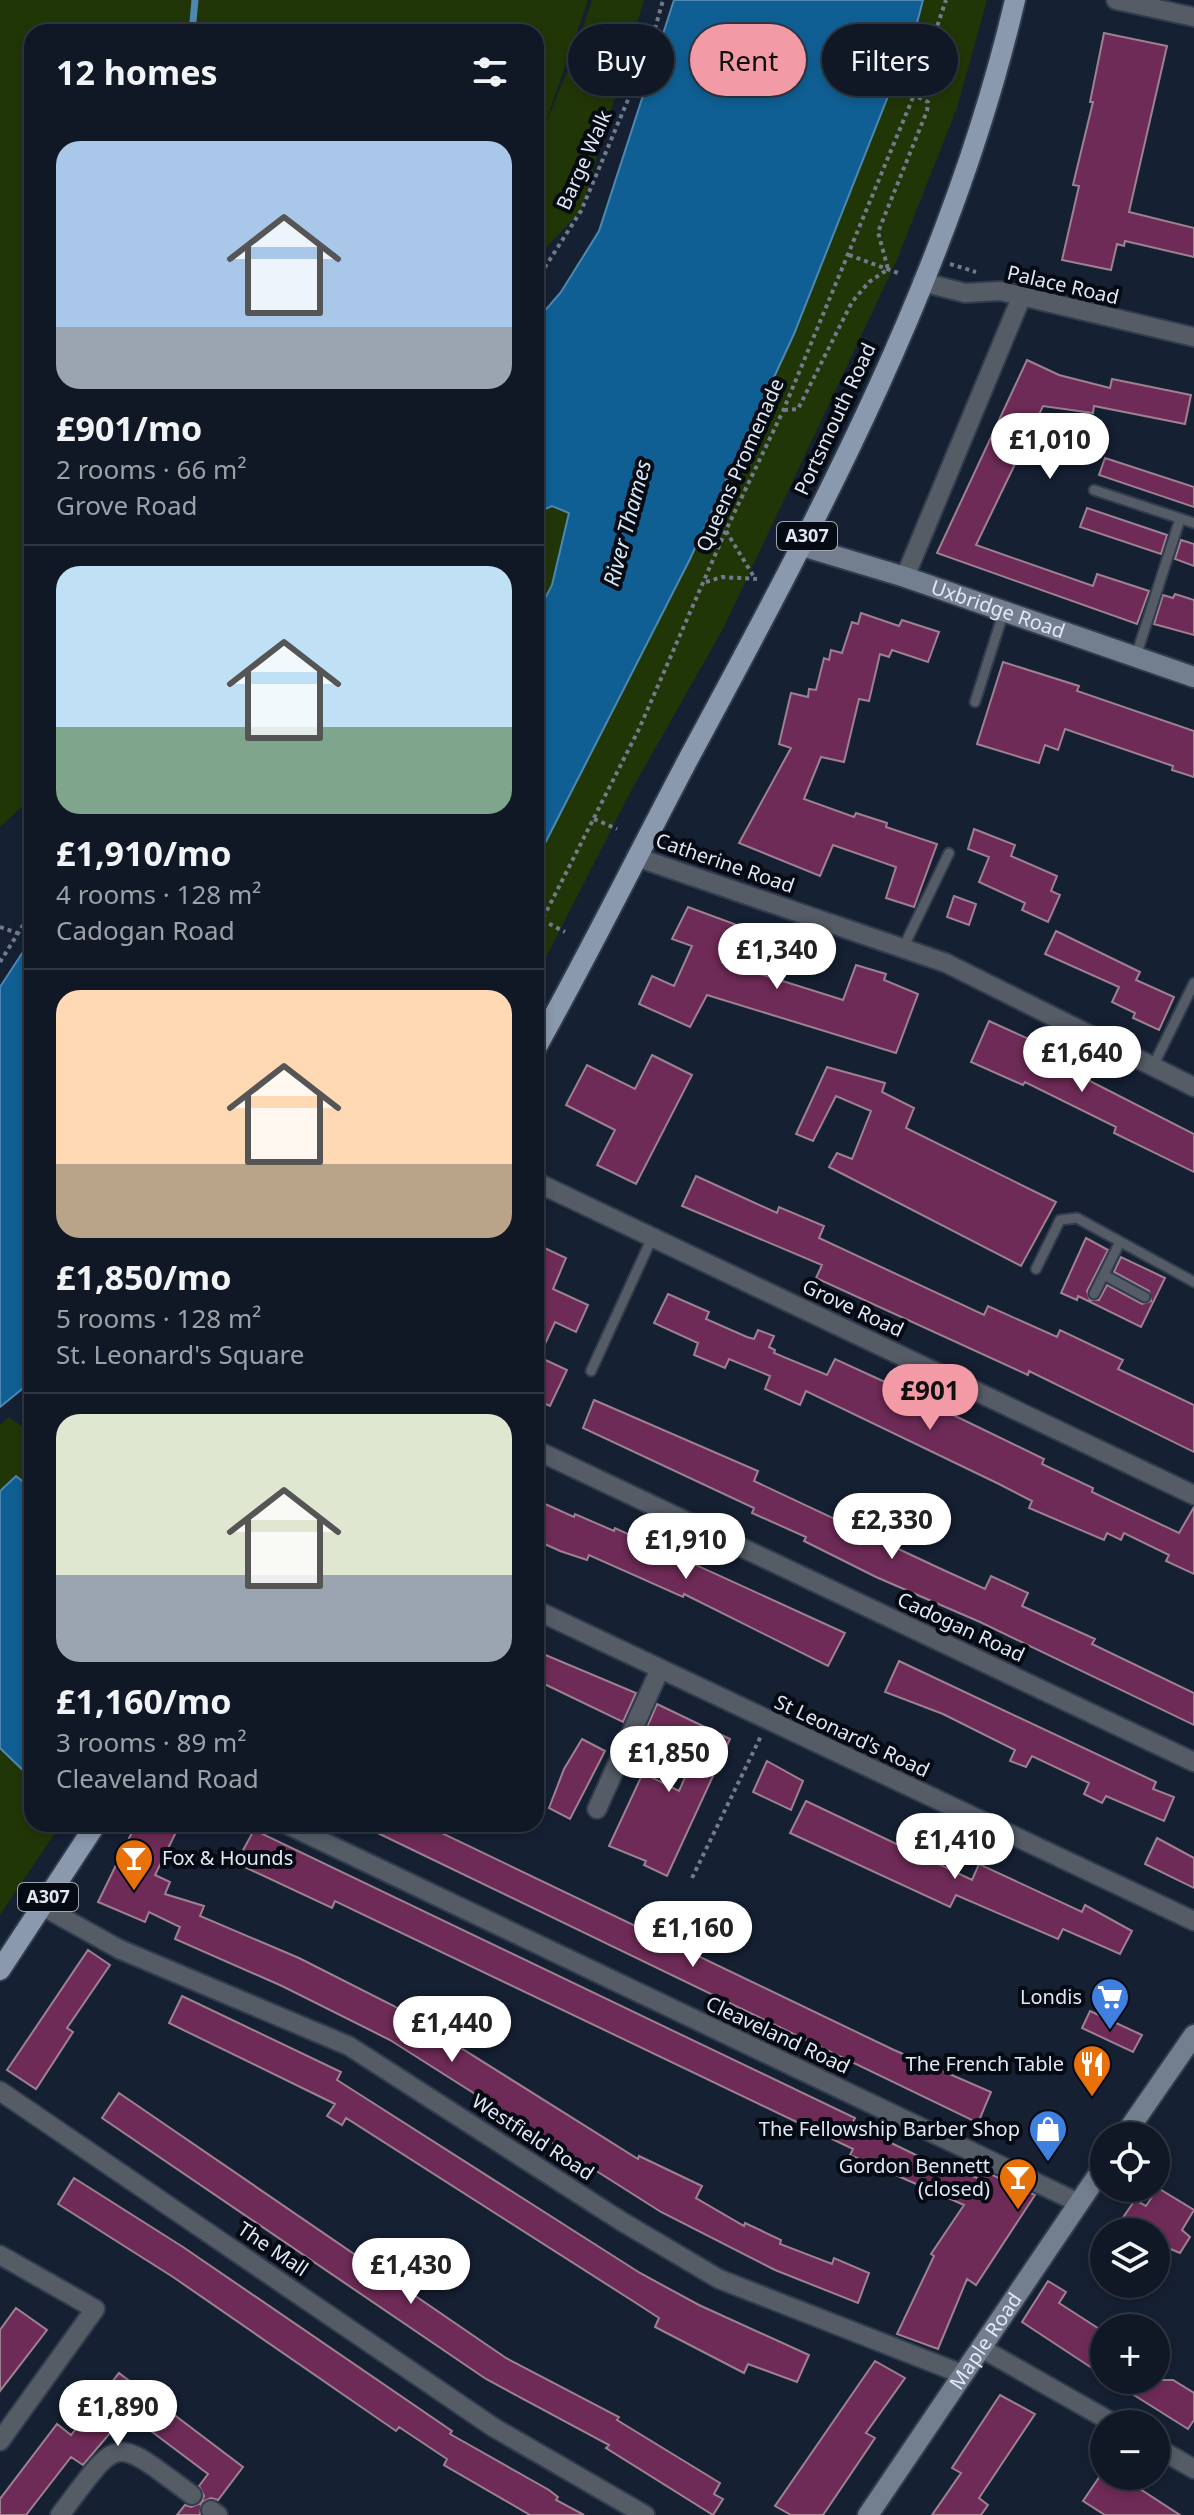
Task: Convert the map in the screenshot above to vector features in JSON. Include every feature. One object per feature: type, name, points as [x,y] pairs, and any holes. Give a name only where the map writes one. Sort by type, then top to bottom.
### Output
[{"type":"main road","name":"Portsmouth Road","points":[[544,1033],[802,546],[922,282],[993,93],[1015,0]]},
{"type":"main road","name":"A307","points":[[0,1970],[91,1832]]},
{"type":"street","points":[[1116,0],[1194,17]]},
{"type":"street","name":"Palace Road","points":[[922,282],[965,293],[1000,291],[1194,337]]},
{"type":"street","points":[[905,577],[1021,298]]},
{"type":"street","name":"Uxbridge Road","points":[[802,546],[905,577],[1194,677]]},
{"type":"street","name":"Catherine Road","points":[[636,857],[946,963],[1194,1087]]},
{"type":"street","name":"Grove Road","points":[[544,1186],[1194,1495]]},
{"type":"street","name":"Cadogan Road","points":[[544,1454],[1194,1762]]},
{"type":"street","name":"St Leonard's Road","points":[[544,1614],[1194,1921]]},
{"type":"street","points":[[597,1809],[660,1669]]},
{"type":"street","name":"Cleaveland Road","points":[[303,1832],[1079,2203]]},
{"type":"street","name":"Westfield Road","points":[[42,1906],[119,1949],[349,2046],[621,2221],[719,2279],[962,2374]]},
{"type":"street","points":[[1134,2122],[1194,2035]]},
{"type":"street","name":"The Mall","points":[[0,2091],[493,2427],[645,2515]]},
{"type":"street","name":"Maple Road","points":[[868,2515],[1090,2187]]},
{"type":"street","points":[[0,2255],[95,2309],[0,2441]]},
{"type":"street","points":[[981,2348],[1090,2410]]},
{"type":"street","points":[[60,2515],[103,2457],[117,2450],[133,2451],[192,2495]]},
{"type":"street","points":[[1170,2455],[1194,2469]]},
{"type":"lane","points":[[1094,490],[1194,523]]},
{"type":"lane","points":[[1136,657],[1180,519]]},
{"type":"lane","points":[[975,702],[1004,611]]},
{"type":"lane","points":[[903,948],[949,853]]},
{"type":"lane","points":[[1153,1066],[1194,983]]},
{"type":"lane","points":[[1036,1269],[1060,1220],[1077,1218],[1194,1282]]},
{"type":"lane","points":[[591,1371],[652,1238]]},
{"type":"lane","points":[[1094,1294],[1120,1242]]},
{"type":"lane","points":[[1104,1275],[1145,1297]]},
{"type":"path","name":"Barge Walk","points":[[544,269],[581,211],[649,50],[663,0]]},
{"type":"path","name":"Queens Promenade","points":[[938,24],[946,0]]},
{"type":"path","name":"Queens Promenade","points":[[544,916],[639,729],[706,582],[726,530],[783,411],[914,96]]},
{"type":"path","points":[[888,269],[878,232],[927,111],[928,102],[916,96]]},
{"type":"path","points":[[849,255],[898,273]]},
{"type":"path","points":[[783,411],[798,409],[852,302],[869,282],[888,269]]},
{"type":"path","points":[[706,582],[722,577],[756,578],[726,530]]},
{"type":"path","points":[[594,819],[617,829]]},
{"type":"path","points":[[544,921],[565,932]]},
{"type":"path","points":[[0,962],[24,923]]},
{"type":"path","points":[[0,927],[17,933]]},
{"type":"path","points":[[692,1878],[769,1721]]},
{"type":"green space","points":[[0,0],[588,0],[580,24],[568,24],[568,58],[544,127],[544,24],[24,24],[24,804],[0,827]]},
{"type":"green space","points":[[592,0],[644,0],[637,24],[584,24]]},
{"type":"green space","points":[[923,0],[987,0],[957,108],[896,262],[724,627],[631,791],[544,961],[544,845],[690,559],[794,334],[888,96],[958,96],[958,24],[917,24]]},
{"type":"green space","points":[[568,69],[568,96],[615,96],[581,211],[544,250],[544,128]]},
{"type":"green space","points":[[552,506],[569,512],[552,585],[544,600],[544,510]]},
{"type":"green space","points":[[9,1417],[24,1428],[24,1482],[16,1476],[0,1491],[0,1425]]},
{"type":"green space","points":[[0,1748],[24,1771],[24,1832],[56,1832],[0,1915]]},
{"type":"water","name":"River Thames","points":[[674,0],[923,0],[917,24],[822,24],[822,96],[888,96],[794,334],[690,559],[544,845],[544,600],[552,585],[569,513],[552,506],[544,510],[544,312],[561,292],[599,231],[643,96],[674,96],[674,24],[666,24]]},
{"type":"water","points":[[24,950],[24,1388],[0,1407],[0,987]]},
{"type":"water","points":[[16,1476],[24,1482],[24,1771],[0,1748],[0,1491]]},
{"type":"building","points":[[1104,33],[1167,46],[1129,212],[1194,228],[1194,257],[1125,241],[1124,246],[1117,244],[1111,270],[1062,260],[1079,186],[1073,185],[1093,102],[1090,102]]},
{"type":"building","points":[[1027,360],[1059,375],[1110,388],[1112,379],[1191,395],[1185,424],[1094,406],[1093,413],[1043,406],[976,545],[1093,586],[1097,574],[1149,591],[1137,624],[937,553]]},
{"type":"building","points":[[1105,458],[1194,487],[1194,507],[1099,475]]},
{"type":"building","points":[[1087,508],[1167,535],[1161,554],[1080,527]]},
{"type":"building","points":[[1181,540],[1194,544],[1194,566],[1175,559]]},
{"type":"building","points":[[1175,594],[1194,600],[1194,635],[1154,624],[1163,595],[1173,598]]},
{"type":"building","points":[[861,613],[899,626],[902,620],[939,632],[928,662],[892,650],[889,657],[880,654],[869,701],[859,699],[844,762],[821,757],[804,799],[854,817],[856,813],[887,823],[886,827],[937,844],[914,907],[886,898],[896,867],[833,845],[820,876],[739,843],[791,748],[779,744],[791,693],[808,697],[809,689],[816,690],[824,658],[829,660],[831,650],[842,653],[852,622],[858,624]]},
{"type":"building","points":[[1003,662],[1079,686],[1077,691],[1194,731],[1194,777],[1172,770],[1173,766],[1065,729],[1058,750],[1045,745],[1039,763],[977,744]]},
{"type":"building","points":[[974,829],[1015,845],[1011,856],[1057,876],[1051,891],[1060,895],[1048,922],[1022,910],[1025,903],[979,882],[989,857],[968,849]]},
{"type":"building","points":[[954,896],[976,904],[969,925],[947,917]]},
{"type":"building","points":[[688,907],[737,925],[722,962],[843,1000],[856,965],[886,974],[884,980],[918,994],[896,1053],[707,995],[690,1027],[639,1004],[652,976],[674,986],[692,946],[672,939]]},
{"type":"building","points":[[1056,931],[1140,972],[1136,980],[1174,997],[1159,1030],[1133,1018],[1135,1013],[1112,1002],[1119,987],[1045,954]]},
{"type":"building","points":[[989,1021],[1042,1045],[1037,1054],[1194,1134],[1194,1172],[1114,1133],[1116,1127],[1025,1082],[1023,1085],[971,1062]]},
{"type":"building","points":[[652,1055],[692,1075],[636,1184],[597,1165],[615,1130],[566,1105],[587,1065],[635,1089]]},
{"type":"building","points":[[827,1067],[885,1083],[882,1092],[914,1108],[906,1128],[1056,1202],[1021,1266],[829,1167],[837,1153],[852,1159],[871,1111],[836,1096],[813,1141],[796,1134]]},
{"type":"building","points":[[696,1176],[777,1213],[779,1207],[824,1226],[819,1238],[984,1315],[988,1306],[1057,1337],[1060,1330],[1123,1360],[1118,1369],[1194,1405],[1194,1452],[1029,1371],[1028,1375],[816,1278],[822,1265],[682,1206]]},
{"type":"building","points":[[1086,1238],[1108,1250],[1087,1291],[1090,1300],[1099,1300],[1107,1285],[1142,1304],[1151,1301],[1149,1291],[1114,1272],[1121,1257],[1165,1278],[1141,1327],[1078,1296],[1077,1300],[1061,1293]]},
{"type":"building","points":[[544,1248],[566,1258],[553,1289],[588,1305],[576,1332],[555,1322],[544,1346]]},
{"type":"building","points":[[668,1294],[709,1312],[706,1319],[747,1337],[754,1339],[758,1330],[774,1336],[769,1347],[775,1350],[774,1353],[827,1375],[835,1359],[885,1382],[1044,1459],[1042,1464],[1093,1488],[1092,1492],[1179,1533],[1194,1507],[1194,1574],[1166,1561],[1169,1555],[1124,1533],[1121,1540],[1107,1533],[1104,1540],[1029,1508],[1032,1501],[806,1391],[800,1405],[765,1389],[770,1376],[729,1359],[725,1368],[694,1355],[698,1343],[654,1323]]},
{"type":"building","points":[[544,1359],[567,1370],[550,1406],[544,1403]]},
{"type":"building","points":[[594,1400],[758,1471],[754,1481],[985,1589],[991,1576],[1028,1593],[1022,1606],[1095,1639],[1092,1644],[1194,1693],[1194,1725],[980,1622],[876,1577],[804,1541],[806,1537],[752,1513],[754,1508],[583,1428]]},
{"type":"building","points":[[544,1504],[614,1531],[615,1528],[845,1633],[828,1666],[684,1594],[683,1597],[589,1555],[587,1560],[544,1544]]},
{"type":"building","points":[[544,1654],[636,1693],[623,1722],[544,1684]]},
{"type":"building","points":[[899,1661],[1156,1782],[1153,1789],[1174,1797],[1164,1821],[1106,1796],[1102,1803],[1084,1794],[1089,1783],[1032,1756],[1026,1767],[1010,1761],[1015,1750],[943,1714],[885,1692]]},
{"type":"building","points":[[657,1704],[730,1739],[667,1876],[644,1865],[646,1861],[609,1846],[643,1773],[679,1791],[695,1755],[645,1732]]},
{"type":"building","points":[[582,1739],[605,1751],[570,1819],[549,1808],[564,1769]]},
{"type":"building","points":[[767,1761],[803,1781],[791,1810],[753,1792]]},
{"type":"building","points":[[806,1801],[972,1880],[979,1864],[1082,1912],[1085,1905],[1132,1931],[1120,1954],[1063,1929],[1058,1939],[956,1895],[950,1907],[790,1833]]},
{"type":"building","points":[[132,1832],[176,1832],[155,1875],[170,1882],[165,1894],[204,1906],[200,1916],[299,1958],[394,2006],[638,2159],[639,2156],[702,2186],[696,2198],[744,2226],[745,2223],[781,2240],[780,2244],[832,2264],[834,2258],[869,2273],[858,2303],[775,2270],[661,2212],[390,2040],[282,1986],[175,1939],[180,1927],[149,1912],[145,1922],[98,1902]]},
{"type":"building","points":[[253,1832],[258,1832],[855,2118],[852,2124],[918,2156],[980,2179],[984,2171],[1035,2195],[976,2285],[967,2279],[938,2349],[897,2334],[934,2256],[931,2254],[964,2205],[850,2155],[853,2149],[335,1901],[332,1908],[236,1863]]},
{"type":"building","points":[[376,1832],[440,1832],[894,2050],[991,2092],[978,2123]]},
{"type":"building","points":[[1157,1838],[1194,1858],[1194,1888],[1145,1864]]},
{"type":"building","points":[[88,1950],[110,1965],[67,2028],[73,2032],[36,2089],[7,2070]]},
{"type":"building","points":[[182,1996],[341,2072],[337,2080],[640,2273],[699,2305],[809,2355],[797,2382],[748,2364],[744,2373],[655,2327],[659,2318],[636,2303],[346,2118],[342,2125],[327,2116],[335,2104],[169,2023]]},
{"type":"building","points":[[1090,2011],[1142,2035],[1133,2052],[1082,2028]]},
{"type":"building","points":[[119,2093],[506,2358],[619,2417],[617,2420],[720,2483],[714,2494],[723,2499],[713,2515],[606,2448],[609,2445],[486,2379],[102,2118]]},
{"type":"building","points":[[74,2178],[183,2247],[452,2431],[450,2434],[549,2490],[558,2497],[556,2500],[584,2515],[530,2515],[444,2465],[447,2459],[399,2427],[396,2431],[173,2277],[58,2204]]},
{"type":"building","points":[[1170,2195],[1194,2210],[1182,2230],[1190,2237],[1180,2253],[1170,2249],[1170,2218],[1123,2218],[1134,2202],[1146,2206],[1149,2202],[1170,2202]]},
{"type":"building","points":[[1048,2281],[1066,2292],[1059,2303],[1090,2323],[1090,2367],[1022,2322]]},
{"type":"building","points":[[16,2308],[47,2330],[0,2391],[0,2330]]},
{"type":"building","points":[[875,2361],[905,2378],[866,2433],[875,2438],[823,2515],[791,2515],[775,2506]]},
{"type":"building","points":[[119,2373],[243,2467],[218,2500],[211,2498],[202,2502],[200,2515],[177,2515],[185,2505],[191,2507],[201,2503],[204,2496],[199,2486],[208,2474],[127,2413],[83,2465],[71,2457],[26,2515],[0,2515],[0,2499],[57,2424],[71,2435]]},
{"type":"building","points":[[1170,2380],[1194,2393],[1194,2420],[1188,2429],[1170,2418],[1170,2410],[1158,2410],[1132,2394],[1170,2394]]},
{"type":"building","points":[[1000,2395],[1035,2414],[979,2498],[988,2505],[981,2515],[932,2515],[961,2473],[952,2468]]},
{"type":"building","points":[[1090,2490],[1142,2490],[1180,2515],[1105,2515],[1083,2501]]},
{"type":"waterway","points":[[193,24],[195,0]]},
{"type":"place","name":"Fox & Hounds","points":[[134,1892]]},
{"type":"place","name":"Londis","points":[[1110,2031]]},
{"type":"place","name":"The French Table","points":[[1092,2098]]},
{"type":"place","name":"The Fellowship Barber Shop","points":[[1048,2163]]},
{"type":"place","name":"Gordon Bennett (closed)","points":[[1018,2211]]}]
